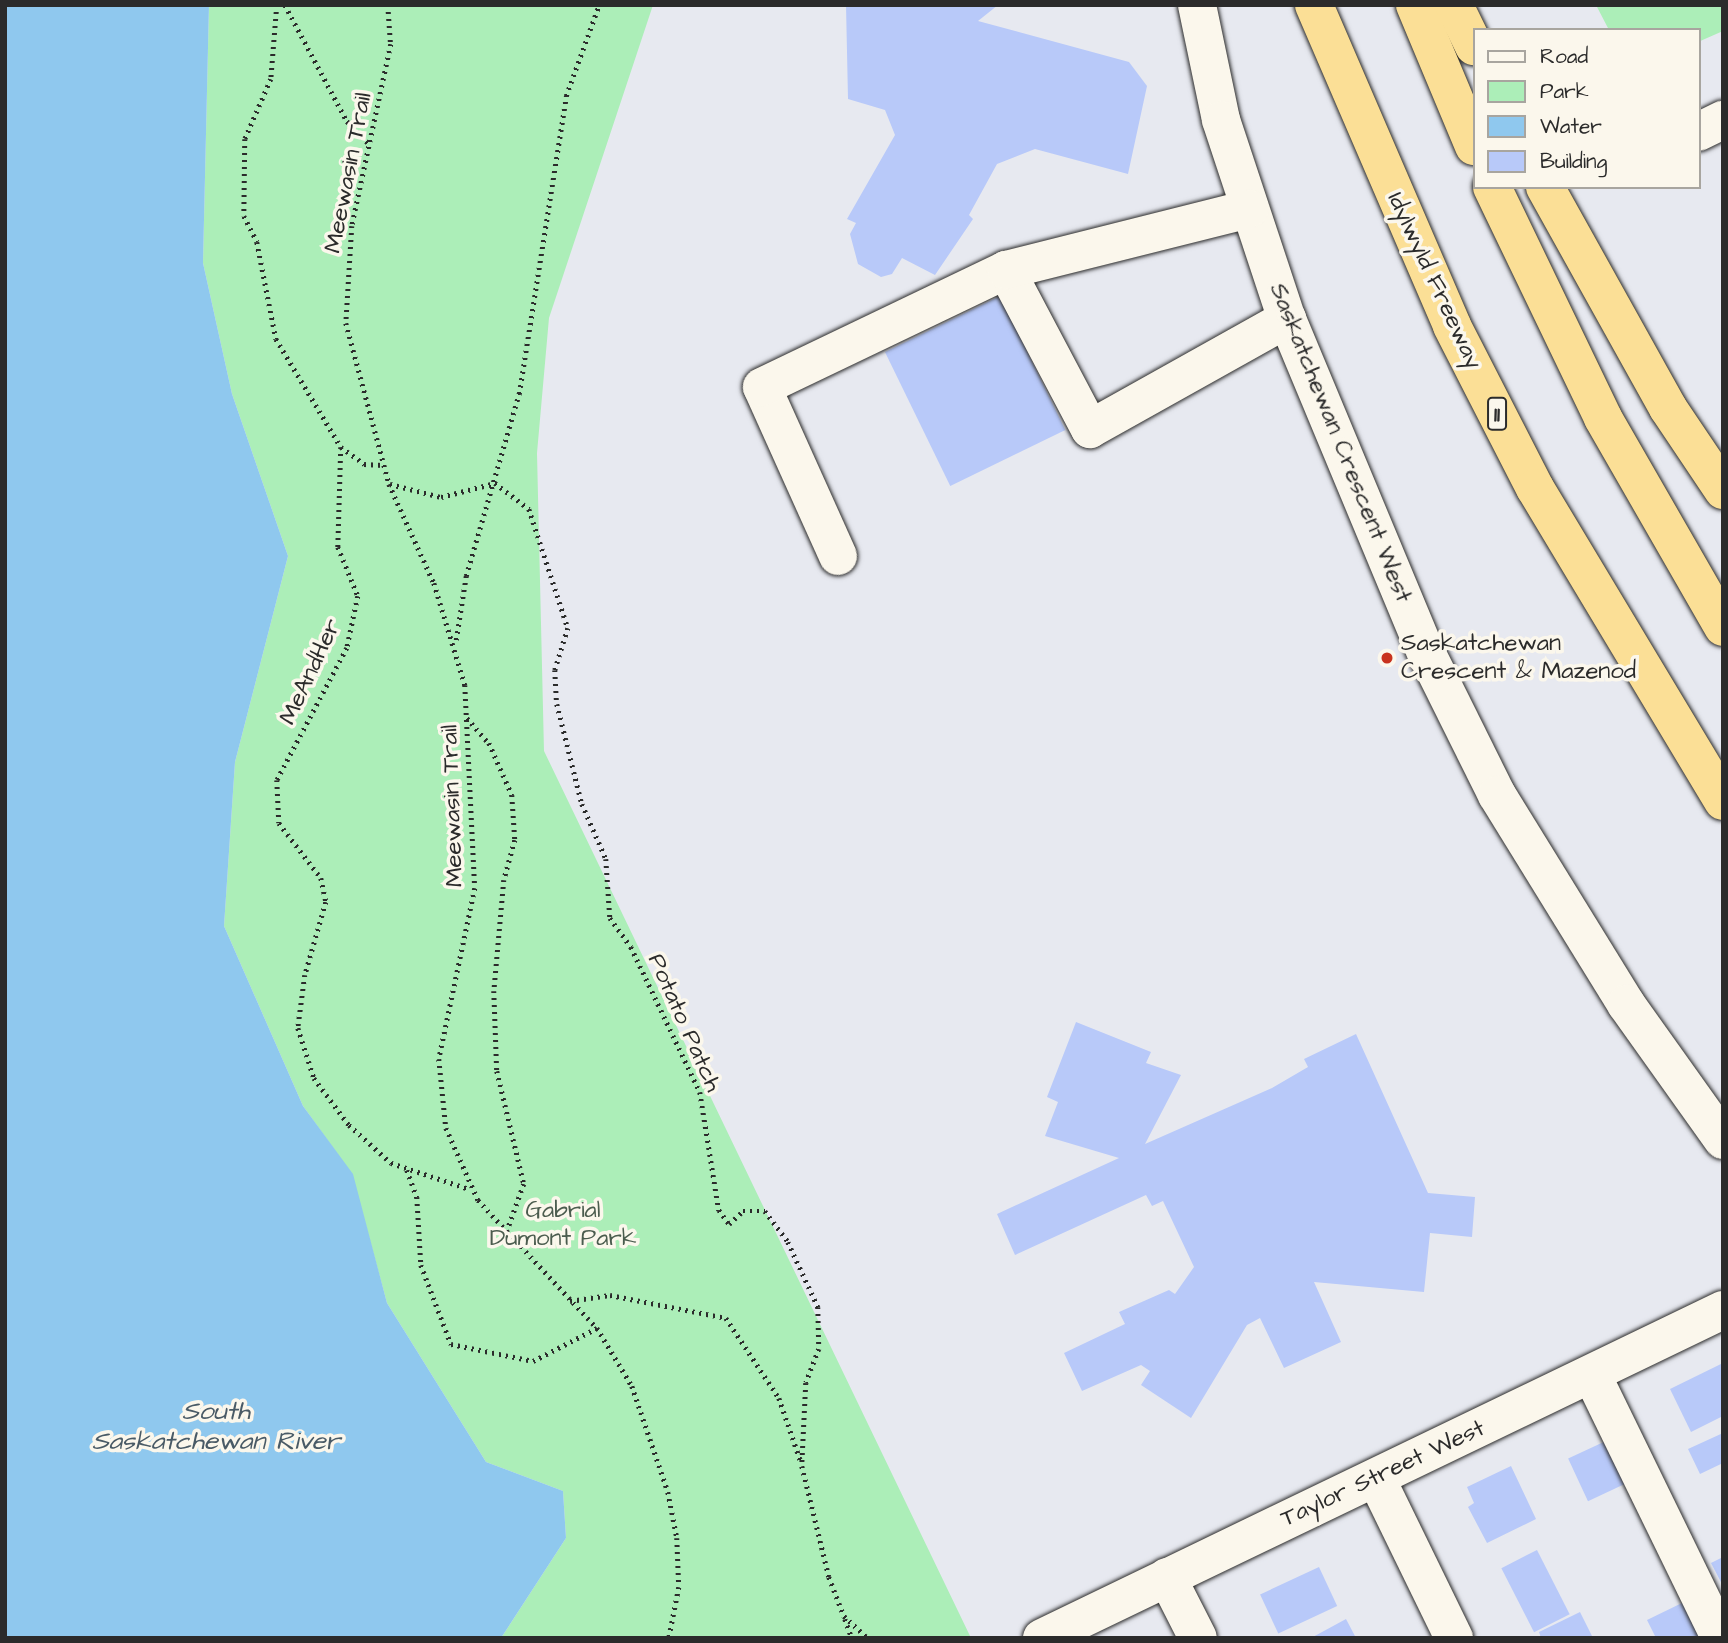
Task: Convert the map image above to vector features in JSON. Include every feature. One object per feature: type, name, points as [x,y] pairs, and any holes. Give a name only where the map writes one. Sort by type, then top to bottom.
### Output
[{"type":"highway","name":"Idylwyld Freeway","points":[[1314,5],[1464,349],[1535,488],[1723,801]]},
{"type":"highway","points":[[1415,5],[1472,141]]},
{"type":"highway","points":[[1454,5],[1472,42]]},
{"type":"highway","points":[[1493,189],[1603,418],[1723,627]]},
{"type":"highway","points":[[1546,189],[1668,408],[1723,490]]},
{"type":"street","name":"Saskatchewan Crescent West","points":[[1197,5],[1249,209],[1287,319],[1425,650],[1497,795],[1626,1004],[1723,1140]]},
{"type":"street","points":[[1700,131],[1723,120]]},
{"type":"street","points":[[838,556],[762,387],[1006,270],[1249,209]]},
{"type":"street","points":[[1006,270],[1090,429],[1287,319]]},
{"type":"street","name":"Taylor Street West","points":[[1042,1638],[1723,1310]]},
{"type":"street","points":[[1592,1375],[1720,1638]]},
{"type":"street","points":[[1376,1478],[1454,1638]]},
{"type":"street","points":[[1167,1577],[1198,1638]]},
{"type":"path","points":[[277,5],[271,79],[245,139],[244,216],[257,242],[276,339],[341,447],[364,464],[383,465]]},
{"type":"path","points":[[285,5],[347,121],[370,146]]},
{"type":"path","name":"Meewasin Trail","points":[[388,5],[391,44],[352,226],[346,323],[389,484],[455,642],[467,718],[475,888],[439,1059],[446,1128],[470,1189],[506,1234],[597,1328],[632,1386],[668,1492],[679,1587],[668,1638]]},
{"type":"path","points":[[455,642],[466,576],[519,394],[566,96],[599,5]]},
{"type":"path","name":"MeAndHer","points":[[341,447],[338,547],[358,596],[355,620],[277,780],[279,823],[321,878],[326,902],[305,975],[298,1028],[314,1078],[349,1125],[407,1169],[470,1189]]},
{"type":"path","points":[[389,484],[441,497],[495,483]]},
{"type":"path","name":"Potato Patch","points":[[495,483],[508,489],[529,509],[568,628],[555,670],[556,704],[582,804],[606,859],[610,918],[631,947],[700,1092],[719,1210],[729,1224],[743,1211],[765,1211],[788,1242],[818,1307],[819,1349],[806,1383],[802,1466],[852,1638]]},
{"type":"path","points":[[467,718],[489,743],[512,795],[515,840],[504,880],[494,991],[497,1071],[524,1184],[506,1234]]},
{"type":"path","points":[[407,1169],[417,1197],[421,1265],[451,1344],[533,1361],[597,1328]]},
{"type":"path","points":[[570,1301],[610,1294],[726,1318],[779,1398],[802,1466]]},
{"type":"path","points":[[844,1616],[868,1638]]},
{"type":"path","points":[[941,1638],[948,1638]]},
{"type":"green space","name":"Gabrial Dumont Park","points":[[209,5],[653,5],[549,318],[537,453],[544,751],[971,1638],[501,1638],[566,1538],[563,1491],[486,1462],[387,1303],[352,1174],[303,1106],[224,926],[235,762],[288,556],[232,394],[203,263]]},
{"type":"green space","points":[[1596,5],[1723,5],[1723,31],[1700,41],[1700,28],[1608,28]]},
{"type":"water","name":"South Saskatchewan River","points":[[5,5],[209,5],[203,263],[232,394],[288,556],[235,762],[224,926],[303,1106],[353,1174],[387,1303],[486,1462],[563,1491],[566,1538],[501,1638],[5,1638]]},
{"type":"building","points":[[846,5],[998,5],[978,21],[1129,62],[1147,86],[1128,174],[1035,149],[997,164],[969,215],[973,219],[935,275],[902,258],[892,274],[881,277],[858,264],[850,234],[856,223],[847,219],[895,135],[885,110],[848,99]]},
{"type":"building","points":[[1000,296],[1065,430],[950,486],[885,352]]},
{"type":"building","points":[[1076,1022],[1151,1052],[1146,1063],[1181,1075],[1145,1144],[1272,1088],[1308,1067],[1304,1059],[1356,1034],[1428,1193],[1475,1197],[1472,1237],[1430,1233],[1424,1292],[1314,1282],[1341,1342],[1284,1368],[1260,1318],[1247,1325],[1191,1418],[1141,1385],[1150,1371],[1141,1365],[1082,1391],[1064,1353],[1125,1324],[1119,1312],[1169,1290],[1175,1294],[1194,1267],[1163,1201],[1152,1206],[1146,1195],[1015,1255],[997,1214],[1119,1158],[1045,1136],[1058,1102],[1047,1097]]},
{"type":"building","points":[[1723,1363],[1723,1416],[1691,1432],[1670,1389]]},
{"type":"building","points":[[1723,1433],[1723,1463],[1700,1474],[1688,1449]]},
{"type":"building","points":[[1608,1440],[1628,1483],[1588,1501],[1568,1459]]},
{"type":"building","points":[[1511,1466],[1536,1519],[1487,1543],[1468,1507],[1474,1503],[1467,1487]]},
{"type":"building","points":[[1537,1550],[1570,1614],[1534,1632],[1501,1568]]},
{"type":"building","points":[[1723,1557],[1723,1586],[1711,1563]]},
{"type":"building","points":[[1319,1567],[1337,1606],[1278,1633],[1260,1594]]},
{"type":"building","points":[[1684,1602],[1702,1638],[1656,1638],[1647,1620]]},
{"type":"building","points":[[1580,1612],[1593,1638],[1541,1638],[1539,1632]]},
{"type":"building","points":[[1346,1619],[1356,1638],[1311,1638]]},
{"type":"place","name":"Saskatchewan Crescent & Mazenod","points":[[1387,658]]}]
